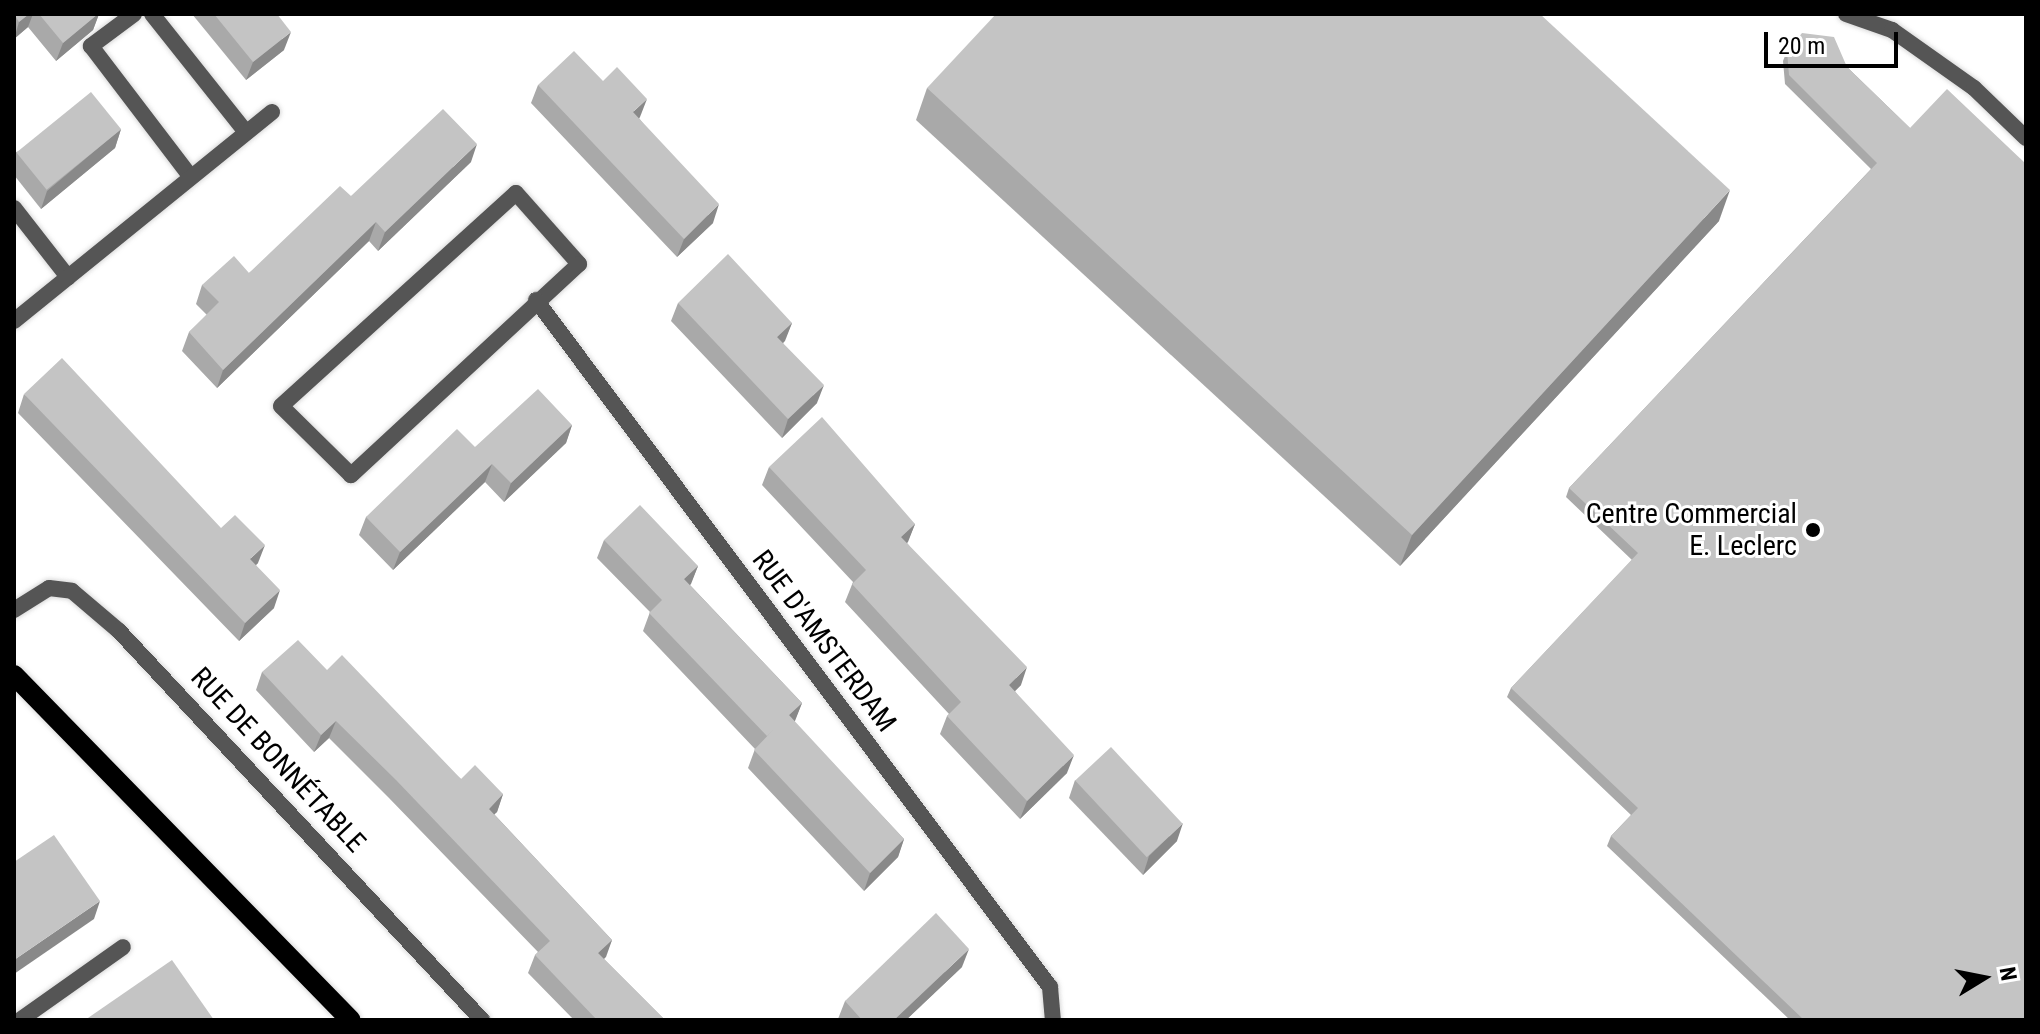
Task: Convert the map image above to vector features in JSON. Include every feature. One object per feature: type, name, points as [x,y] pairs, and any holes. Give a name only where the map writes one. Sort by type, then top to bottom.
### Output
[{"type":"main road","points":[[14,675],[351,1020]]},
{"type":"street","points":[[134,14],[91,46],[190,176]]},
{"type":"street","points":[[152,14],[246,132]]},
{"type":"street","points":[[1846,14],[1892,30],[1974,88],[2026,138]]},
{"type":"street","points":[[14,321],[272,112]]},
{"type":"street","points":[[516,193],[579,264],[536,300],[351,475],[281,406],[516,193]]},
{"type":"street","points":[[14,208],[68,277]]},
{"type":"street","name":"RUE D'AMSTERDAM","points":[[536,300],[1050,987],[1053,1020]]},
{"type":"street","name":"RUE DE BONNÉTABLE","points":[[14,610],[49,588],[72,591],[119,631],[482,1020]]},
{"type":"street","points":[[20,1020],[123,947]]},
{"type":"building","points":[[14,14],[29,14],[19,22]]},
{"type":"building","points":[[39,14],[98,14],[63,43]]},
{"type":"building","points":[[214,14],[277,14],[291,32],[253,62]]},
{"type":"building","points":[[996,14],[1540,14],[1730,190],[1412,535],[927,88]]},
{"type":"building","name":"Centre Commercial E. Leclerc","points":[[1802,33],[1834,37],[1847,67],[1910,128],[1947,89],[2026,164],[2026,1020],[1804,1020],[1611,836],[1638,808],[1511,688],[1638,553],[1569,488],[1877,163],[1789,75],[1787,51]]},
{"type":"building","points":[[574,51],[603,81],[617,67],[647,99],[633,112],[719,204],[684,239],[538,85]]},
{"type":"building","points":[[91,92],[121,129],[47,190],[16,152]]},
{"type":"building","points":[[443,109],[477,144],[385,232],[376,222],[223,370],[189,332],[219,302],[202,285],[234,256],[249,273],[340,186],[351,196]]},
{"type":"building","points":[[728,254],[792,323],[777,337],[824,385],[788,419],[678,303]]},
{"type":"building","points":[[62,358],[221,528],[235,515],[265,545],[250,559],[280,590],[245,623],[24,394]]},
{"type":"building","points":[[538,389],[572,425],[511,483],[492,464],[400,552],[366,517],[457,429],[475,447]]},
{"type":"building","points":[[822,417],[915,524],[901,537],[1027,667],[1009,685],[1074,755],[1027,801],[947,716],[961,702],[852,584],[866,570],[769,467]]},
{"type":"building","points":[[640,505],[698,566],[684,579],[802,703],[789,715],[904,839],[870,873],[754,750],[773,730],[767,736],[649,613],[662,600],[604,540]]},
{"type":"building","points":[[298,640],[327,670],[342,655],[461,779],[475,765],[503,794],[489,809],[612,940],[598,953],[665,1020],[597,1020],[535,955],[550,941],[396,780],[336,721],[321,735],[262,672]]},
{"type":"building","points":[[1111,747],[1183,824],[1147,857],[1075,780]]},
{"type":"building","points":[[54,835],[100,901],[14,960],[14,862]]},
{"type":"building","points":[[936,913],[969,949],[894,1020],[862,1020],[845,1001]]},
{"type":"building","points":[[172,960],[214,1020],[85,1020]]},
{"type":"place","name":"Centre Commercial E. Leclerc","points":[[1813,530]]}]
